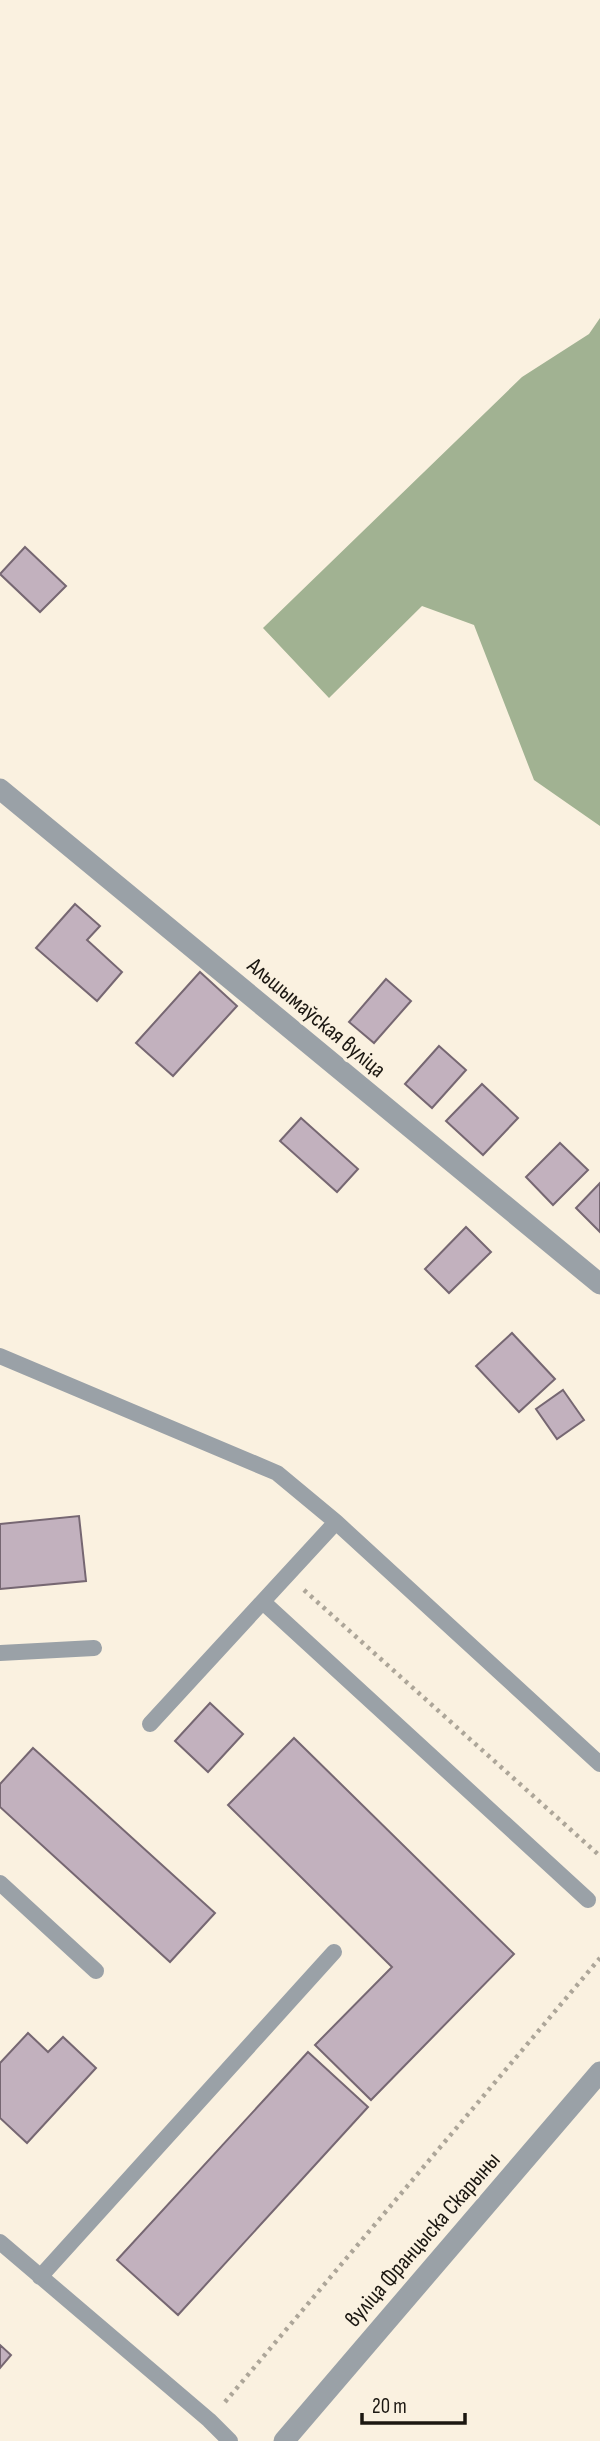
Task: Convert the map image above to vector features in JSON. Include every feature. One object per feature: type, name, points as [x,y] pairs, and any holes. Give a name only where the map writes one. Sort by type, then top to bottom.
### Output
[{"type":"street","name":"Альшымаўская вуліца","points":[[0,789],[600,1284]]},
{"type":"street","name":"вуліца Францыска Скарыны","points":[[284,2441],[600,2072]]},
{"type":"lane","points":[[0,1356],[277,1474],[336,1522],[600,1764]]},
{"type":"lane","points":[[150,1724],[336,1522]]},
{"type":"lane","points":[[263,1602],[588,1900]]},
{"type":"lane","points":[[0,1653],[94,1648]]},
{"type":"lane","points":[[0,1883],[96,1971]]},
{"type":"lane","points":[[40,2277],[334,1952]]},
{"type":"lane","points":[[0,2242],[209,2420],[230,2441]]},
{"type":"path","points":[[287,1575],[600,1856]]},
{"type":"path","points":[[209,2420],[600,1958]]},
{"type":"green space","points":[[600,318],[600,826],[534,780],[474,625],[422,606],[329,698],[263,628],[522,377],[589,334]]},
{"type":"building","points":[[25,547],[66,586],[40,612],[0,574]]},
{"type":"building","points":[[75,904],[100,926],[87,940],[122,972],[97,1001],[36,948]]},
{"type":"building","points":[[200,972],[237,1006],[173,1076],[136,1043]]},
{"type":"building","points":[[386,979],[411,1001],[374,1043],[349,1022]]},
{"type":"building","points":[[439,1046],[466,1070],[432,1108],[405,1084]]},
{"type":"building","points":[[482,1084],[518,1118],[483,1155],[446,1121]]},
{"type":"building","points":[[301,1118],[358,1169],[337,1192],[280,1141]]},
{"type":"building","points":[[560,1143],[588,1170],[553,1205],[526,1177]]},
{"type":"building","points":[[600,1183],[600,1232],[576,1208]]},
{"type":"building","points":[[466,1227],[491,1252],[449,1293],[425,1269]]},
{"type":"building","points":[[512,1333],[555,1379],[519,1412],[476,1366]]},
{"type":"building","points":[[563,1390],[584,1420],[557,1439],[536,1409]]},
{"type":"building","points":[[79,1516],[86,1581],[0,1589],[0,1524]]},
{"type":"building","points":[[210,1703],[243,1734],[208,1772],[175,1741]]},
{"type":"building","points":[[294,1738],[514,1954],[371,2100],[315,2045],[392,1967],[228,1805]]},
{"type":"building","points":[[33,1748],[215,1913],[170,1962],[0,1807],[0,1784]]},
{"type":"building","points":[[28,2033],[48,2052],[63,2037],[96,2068],[27,2143],[0,2118],[0,2063]]},
{"type":"building","points":[[308,2052],[368,2107],[178,2315],[117,2260]]},
{"type":"building","points":[[0,2345],[11,2355],[0,2368]]}]
